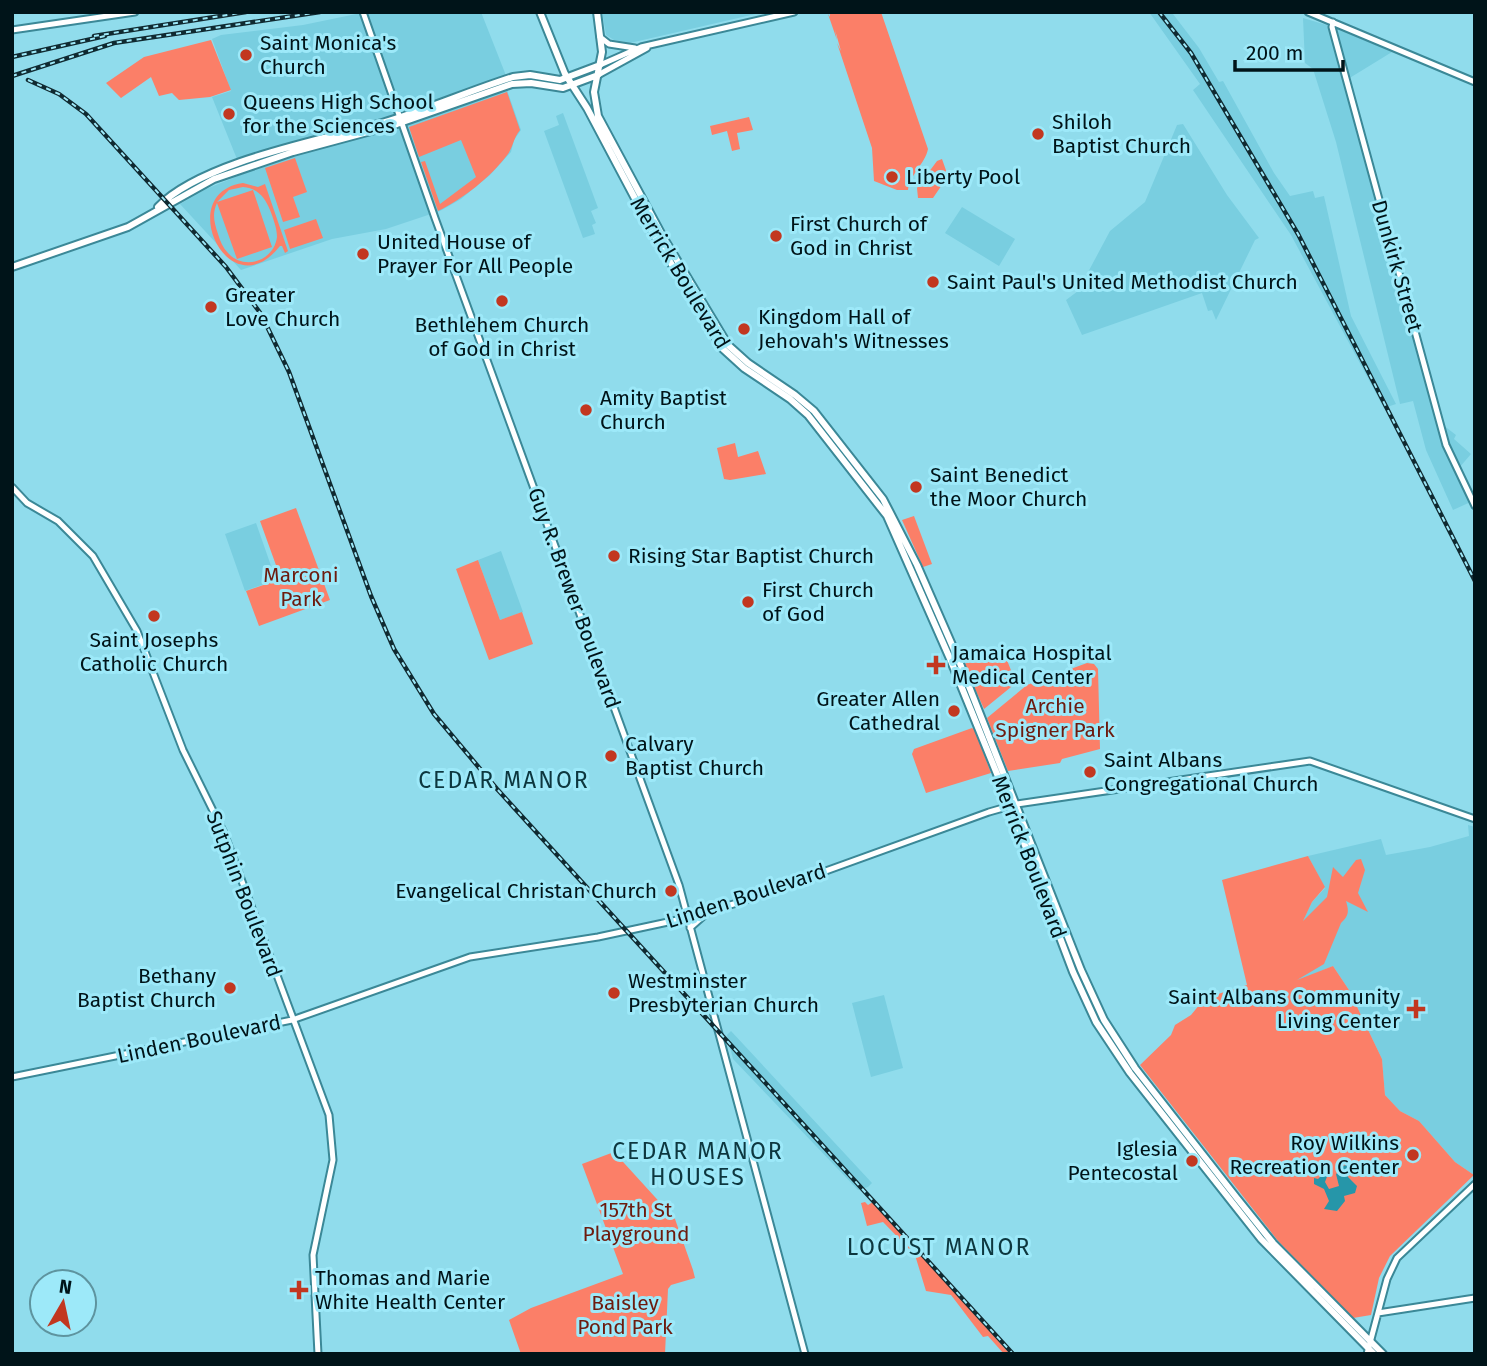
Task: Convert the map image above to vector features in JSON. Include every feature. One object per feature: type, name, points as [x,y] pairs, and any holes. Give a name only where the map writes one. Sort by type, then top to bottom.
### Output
[{"type":"main road","points":[[12,30],[135,12]]},
{"type":"main road","name":"Guy R. Brewer Boulevard","points":[[363,12],[664,841],[805,1354]]},
{"type":"main road","name":"Merrick Boulevard","points":[[540,12],[568,79],[587,108],[655,237],[722,348],[744,368],[790,399],[808,415],[887,516],[1014,805]]},
{"type":"main road","name":"Merrick Boulevard","points":[[597,12],[600,65],[594,97],[598,116],[662,234],[728,345],[748,363],[814,411],[883,499],[917,565],[1014,805],[1078,973],[1104,1020],[1135,1068],[1273,1243],[1370,1350],[1383,1354]]},
{"type":"main road","points":[[401,120],[515,76],[568,79],[638,48],[794,12]]},
{"type":"main road","points":[[1308,12],[1475,82]]},
{"type":"main road","name":"Dunkirk Street","points":[[1333,22],[1351,102],[1446,445],[1475,506]]},
{"type":"main road","points":[[600,37],[609,44],[638,48]]},
{"type":"main road","points":[[12,267],[130,225],[211,174],[291,146],[401,120],[512,84],[531,83],[558,88],[572,86],[598,75],[653,44]]},
{"type":"main road","name":"Sutphin Boulevard","points":[[12,487],[27,503],[58,522],[93,556],[137,631],[155,672],[177,736],[224,834],[329,1115],[333,1147],[329,1190],[313,1255],[318,1354]]},
{"type":"main road","name":"Linden Boulevard","points":[[12,1077],[292,1020],[470,957],[598,937],[687,917],[1014,805],[1310,761],[1475,819]]},
{"type":"main road","points":[[690,928],[709,911]]},
{"type":"main road","points":[[1370,1350],[1387,1279],[1397,1258],[1475,1184]]},
{"type":"main road","points":[[1378,1313],[1475,1298]]},
{"type":"shaded area","points":[[366,12],[481,12],[505,73],[508,93],[521,130],[514,140],[511,152],[490,175],[461,199],[440,211],[386,229],[332,239],[241,270],[180,204],[206,189],[243,174],[212,97],[231,91],[212,39],[221,35],[303,25]]},
{"type":"shaded area","points":[[602,12],[764,12],[630,43],[614,40],[606,35]]},
{"type":"shaded area","points":[[1149,12],[1173,14],[1199,48],[1219,82],[1223,81],[1274,173],[1290,196],[1313,191],[1315,198],[1324,196],[1351,316],[1396,404],[1384,408],[1291,235],[1193,90],[1200,84]]},
{"type":"shaded area","points":[[1303,18],[1340,29],[1392,52],[1348,79],[1443,425],[1456,435],[1454,439],[1471,454],[1459,468],[1475,500],[1453,510],[1426,450],[1413,401],[1400,404],[1336,142],[1313,69],[1305,63]]},
{"type":"shaded area","points":[[563,113],[598,208],[591,211],[596,223],[592,225],[595,234],[583,238],[544,131],[559,125],[556,116]]},
{"type":"shaded area","points":[[1183,124],[1227,195],[1259,238],[1255,240],[1216,320],[1212,310],[1208,311],[1202,293],[1082,335],[1066,300],[1078,291],[1110,231],[1145,202],[1177,125]]},
{"type":"shaded area","points":[[962,207],[1015,239],[999,266],[945,233]]},
{"type":"shaded area","points":[[256,523],[276,580],[245,591],[225,534]]},
{"type":"shaded area","points":[[501,551],[523,612],[500,620],[478,560]]},
{"type":"shaded area","name":"Saint Albans Community Living Center","points":[[1468,825],[1475,827],[1474,1175],[1455,1162],[1419,1121],[1400,1111],[1385,1095],[1382,1059],[1349,990],[1333,966],[1281,988],[1277,972],[1312,902],[1325,888],[1308,856],[1381,839],[1386,855],[1430,847],[1469,836]]},
{"type":"shaded area","points":[[884,995],[903,1068],[871,1077],[852,1003]]},
{"type":"shaded area","points":[[731,1031],[872,1183],[868,1187],[858,1190],[733,1059],[727,1035]]},
{"type":"shaded area","points":[[1347,1165],[1348,1177],[1357,1186],[1355,1193],[1344,1196],[1345,1201],[1337,1211],[1324,1209],[1329,1201],[1324,1189],[1314,1184],[1314,1178],[1328,1174],[1325,1182],[1329,1189],[1339,1186],[1336,1174],[1342,1166]]},
{"type":"green space","points":[[830,12],[881,12],[928,149],[908,190],[897,190],[874,181],[872,148],[828,14],[830,17]]},
{"type":"green space","points":[[211,40],[231,90],[210,97],[179,100],[172,93],[159,96],[151,77],[121,98],[106,83],[144,57]]},
{"type":"green space","points":[[507,92],[520,130],[510,151],[476,187],[438,211],[421,162],[425,161],[440,204],[476,177],[461,140],[419,157],[409,127]]},
{"type":"green space","points":[[749,117],[753,130],[737,133],[740,149],[732,151],[727,131],[712,135],[710,126]]},
{"type":"green space","points":[[295,158],[307,192],[293,197],[300,217],[283,222],[265,168]]},
{"type":"green space","points":[[942,159],[948,176],[933,198],[918,198],[917,188],[937,161]]},
{"type":"green space","points":[[243,183],[258,187],[265,184],[288,251],[285,253],[280,246],[261,262],[243,265],[227,257],[216,243],[210,224],[212,206],[222,191]],"holes":[[[243,187],[248,188],[256,191],[266,201],[275,223],[277,237],[275,245],[264,257],[257,261],[242,261],[237,259],[272,247],[253,190],[217,202],[229,190]],[[217,203],[237,259],[223,247],[215,226],[214,211]]]},
{"type":"green space","points":[[316,219],[323,238],[290,249],[284,230]]},
{"type":"green space","points":[[735,443],[738,457],[758,451],[766,474],[724,479],[717,448]]},
{"type":"green space","name":"Marconi Park","points":[[296,508],[330,600],[259,626],[246,591],[281,579],[260,521]]},
{"type":"green space","points":[[914,516],[932,564],[923,567],[902,520]]},
{"type":"green space","points":[[478,560],[500,620],[522,612],[533,644],[489,660],[456,569]]},
{"type":"green space","name":"Archie Spigner Park","points":[[1003,650],[1016,683],[984,709],[964,664]]},
{"type":"green space","name":"Archie Spigner Park","points":[[1087,663],[1094,664],[1098,669],[1100,749],[1062,759],[1060,763],[1008,771],[987,718],[1027,685]]},
{"type":"green space","name":"Archie Spigner Park","points":[[972,728],[991,773],[926,793],[912,754],[914,749]]},
{"type":"green space","points":[[1308,856],[1325,887],[1312,902],[1303,921],[1327,897],[1333,867],[1343,877],[1356,860],[1361,859],[1365,870],[1358,893],[1368,912],[1346,901],[1347,916],[1341,923],[1324,964],[1297,980],[1333,966],[1349,990],[1382,1059],[1385,1095],[1400,1111],[1419,1121],[1455,1162],[1474,1175],[1390,1256],[1379,1278],[1371,1315],[1353,1318],[1278,1241],[1140,1065],[1171,1035],[1175,1025],[1191,1015],[1205,998],[1247,985],[1222,880]]},
{"type":"green space","name":"Baisley Pond Park","points":[[614,1152],[675,1219],[693,1270],[695,1278],[671,1285],[668,1289],[665,1354],[521,1354],[509,1320],[531,1308],[623,1274],[582,1164]]},
{"type":"green space","points":[[873,1202],[1010,1354],[1004,1354],[988,1336],[983,1337],[951,1295],[926,1291],[915,1255],[883,1222],[867,1226],[861,1203],[868,1205]]},
{"type":"railway","points":[[94,36],[246,12]]},
{"type":"railway","points":[[12,76],[114,43],[320,12]]},
{"type":"railway","points":[[1159,12],[1191,53],[1298,234],[1475,581]]},
{"type":"railway","points":[[12,57],[105,36]]},
{"type":"railway","points":[[28,80],[59,94],[86,114],[226,267],[261,314],[289,372],[371,596],[394,649],[434,714],[497,789],[1013,1354]]},
{"type":"place","name":"Saint Monica's Church","points":[[246,55]]},
{"type":"place","name":"Queens High School for the Sciences","points":[[229,114]]},
{"type":"place","name":"Shiloh Baptist Church","points":[[1038,134]]},
{"type":"place","name":"Liberty Pool","points":[[892,177]]},
{"type":"place","name":"First Church of God in Christ","points":[[776,236]]},
{"type":"place","name":"United House of Prayer For All People","points":[[363,254]]},
{"type":"place","name":"Saint Paul's United Methodist Church","points":[[933,282]]},
{"type":"place","name":"Bethlehem Church of God in Christ","points":[[502,301]]},
{"type":"place","name":"Greater Love Church","points":[[211,307]]},
{"type":"place","name":"Kingdom Hall of Jehovah's Witnesses","points":[[744,329]]},
{"type":"place","name":"Amity Baptist Church","points":[[586,410]]},
{"type":"place","name":"Saint Benedict the Moor Church","points":[[916,487]]},
{"type":"place","name":"Rising Star Baptist Church","points":[[614,556]]},
{"type":"place","name":"First Church of God","points":[[748,602]]},
{"type":"place","name":"Saint Josephs Catholic Church","points":[[154,616]]},
{"type":"place","name":"Jamaica Hospital Medical Center","points":[[936,665]]},
{"type":"place","name":"Greater Allen Cathedral","points":[[954,711]]},
{"type":"place","name":"Calvary Baptist Church","points":[[611,756]]},
{"type":"place","name":"Saint Albans Congregational Church","points":[[1090,772]]},
{"type":"place","name":"Evangelical Christan Church","points":[[671,891]]},
{"type":"place","name":"Bethany Baptist Church","points":[[230,988]]},
{"type":"place","name":"Westminster Presbyterian Church","points":[[614,993]]},
{"type":"place","name":"Saint Albans Community Living Center","points":[[1416,1009]]},
{"type":"place","name":"Roy Wilkins Recreation Center","points":[[1413,1155]]},
{"type":"place","name":"Iglesia Pentecostal","points":[[1192,1161]]},
{"type":"place","name":"Thomas and Marie White Health Center","points":[[299,1290]]},
{"type":"district","name":"CEDAR MANOR","points":[[504,780]]},
{"type":"district","name":"CEDAR MANOR HOUSES","points":[[698,1164]]},
{"type":"district","name":"LOCUST MANOR","points":[[939,1247]]},
{"type":"park label","name":"157th St Playground","points":[[636,1222]]}]
